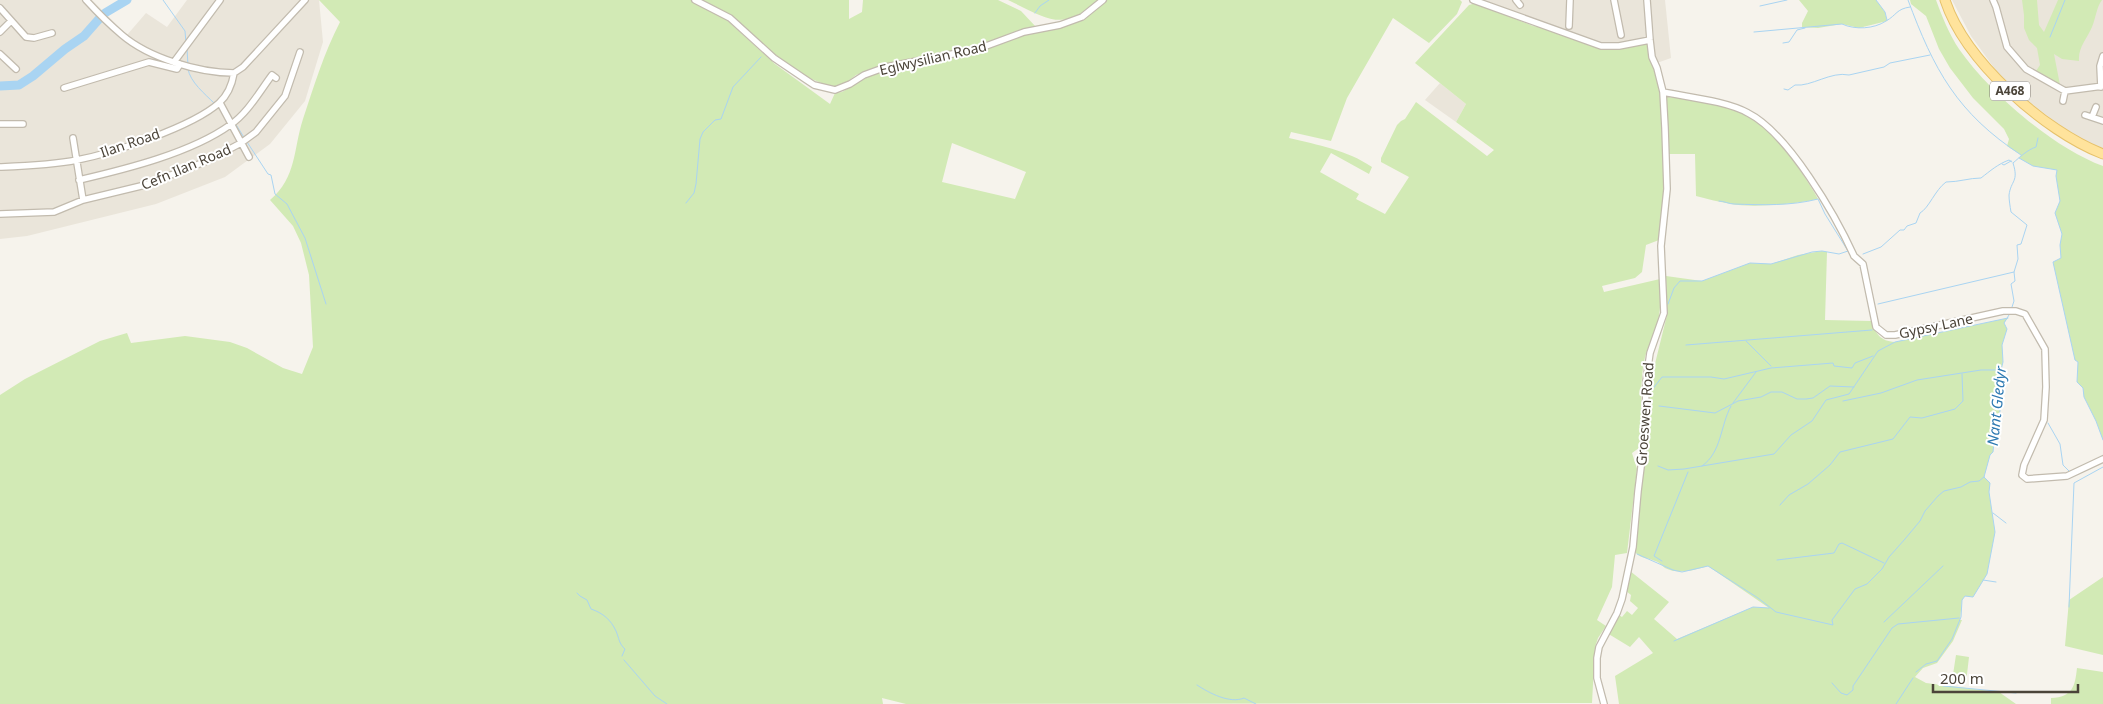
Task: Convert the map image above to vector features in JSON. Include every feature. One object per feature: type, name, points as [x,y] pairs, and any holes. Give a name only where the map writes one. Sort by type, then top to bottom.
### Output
[{"type":"main road","name":"A468","points":[[1945,0],[1964,36],[1992,73],[2018,100],[2054,129],[2103,154]]},
{"type":"street","points":[[86,0],[123,36],[141,48],[177,63],[211,71],[234,73],[243,68],[305,0]]},
{"type":"street","points":[[64,88],[149,62],[177,69],[177,63],[220,0]]},
{"type":"street","name":"Eglwysilian Road","points":[[695,0],[730,18],[774,58],[814,85],[835,90],[850,84],[864,75],[886,67],[978,49],[1024,32],[1060,25],[1082,17],[1103,0]]},
{"type":"street","points":[[1473,0],[1601,46],[1619,46],[1650,40]]},
{"type":"street","points":[[1569,26],[1570,0]]},
{"type":"street","points":[[1614,0],[1621,35]]},
{"type":"street","name":"Groeswen Road","points":[[1604,704],[1597,678],[1597,658],[1601,642],[1617,613],[1622,599],[1633,547],[1645,435],[1646,381],[1650,353],[1664,313],[1661,246],[1667,189],[1663,92],[1652,57],[1647,0]]},
{"type":"street","points":[[1992,0],[2004,39],[2012,55],[2032,74],[2065,91],[2102,86],[2100,66],[2103,56]]},
{"type":"street","points":[[0,8],[26,37],[34,38],[52,33]]},
{"type":"street","points":[[0,32],[11,21]]},
{"type":"street","name":"Cefn Ilan Road","points":[[0,214],[54,212],[83,200],[145,186],[208,161],[241,143],[256,132],[285,96],[300,52]]},
{"type":"street","points":[[0,54],[16,68]]},
{"type":"street","name":"Ilan Road","points":[[0,167],[77,160],[135,143],[196,119],[220,103],[231,87],[234,73]]},
{"type":"street","points":[[79,180],[134,167],[198,142],[231,125],[272,75],[276,78]]},
{"type":"street","points":[[2063,101],[2065,91]]},
{"type":"street","name":"Gypsy Lane","points":[[1663,92],[1748,112],[1773,131],[1804,170],[1854,256],[1863,264],[1876,327],[1886,335],[1895,336],[2003,311],[2016,311],[2025,314],[2045,349],[2046,387],[2044,420],[2024,465],[2022,475],[2027,479],[2068,476],[2103,459]]},
{"type":"street","points":[[220,103],[249,158]]},
{"type":"street","points":[[2096,107],[2088,116],[2103,122]]},
{"type":"street","points":[[0,124],[23,124]]},
{"type":"street","points":[[73,138],[83,200]]},
{"type":"shaded area","points":[[0,0],[92,0],[127,35],[146,13],[167,27],[187,0],[319,0],[323,42],[305,101],[270,144],[225,177],[156,204],[27,236],[0,239]]},
{"type":"shaded area","points":[[1478,0],[1665,0],[1671,58],[1657,63],[1652,41],[1654,38],[1653,28],[1643,38],[1610,45],[1601,44]]},
{"type":"shaded area","points":[[1952,0],[2103,0],[2103,150],[2077,138],[2037,108],[2000,76],[1971,36]]},
{"type":"shaded area","points":[[1440,83],[1466,104],[1456,122],[1425,100]]},
{"type":"green space","points":[[319,0],[691,0],[719,13],[775,64],[830,104],[835,93],[842,92],[874,73],[945,57],[1029,33],[1070,24],[1087,17],[1107,0],[1460,0],[1462,2],[1457,14],[1429,43],[1393,18],[1347,98],[1331,141],[1291,132],[1289,138],[1342,152],[1372,167],[1369,174],[1331,153],[1320,172],[1359,194],[1356,199],[1385,214],[1409,177],[1381,162],[1381,158],[1397,125],[1405,119],[1416,102],[1487,156],[1494,150],[1456,122],[1466,104],[1415,63],[1469,5],[1476,3],[1533,26],[1547,28],[1607,49],[1624,48],[1638,43],[1647,43],[1655,69],[1660,96],[1665,184],[1659,240],[1646,245],[1642,272],[1635,278],[1602,286],[1604,292],[1660,279],[1660,308],[1656,329],[1646,354],[1643,368],[1639,448],[1632,453],[1637,469],[1627,553],[1615,555],[1612,587],[1597,620],[1606,626],[1598,638],[1595,647],[1592,703],[906,704],[882,698],[883,704],[0,704],[0,395],[25,379],[100,341],[127,333],[131,343],[185,336],[230,342],[247,348],[283,368],[302,374],[313,347],[309,275],[301,243],[293,226],[270,200],[279,191],[290,172],[311,94],[340,22]],"holes":[[[952,143],[1026,172],[1015,199],[942,182]]]},
{"type":"green space","points":[[700,0],[849,0],[849,19],[862,12],[863,0],[998,0],[1021,11],[1036,27],[977,48],[880,66],[856,75],[842,86],[834,88],[804,76],[790,67],[727,13]]},
{"type":"green space","points":[[1008,0],[1101,0],[1076,17],[1065,20],[1045,17]]},
{"type":"green space","points":[[1799,0],[1876,0],[1885,12],[1887,21],[1859,28],[1842,24],[1818,28],[1802,27],[1808,11]]},
{"type":"green space","points":[[1910,0],[1936,0],[1946,25],[1959,49],[1987,83],[2043,132],[2084,158],[2103,166],[2103,440],[2084,397],[2083,388],[2077,382],[2078,362],[2075,360],[2053,262],[2061,258],[2060,245],[2062,234],[2055,213],[2060,201],[2056,176],[2057,170],[2033,166],[2019,158],[2021,155],[2007,146],[2009,139],[2004,129],[1973,98],[1950,68],[1939,49],[1926,16],[1911,4]]},
{"type":"green space","points":[[2022,0],[2037,0],[2039,25],[2044,32],[2058,0],[2102,0],[2098,6],[2092,27],[2081,47],[2079,61],[2062,59],[2054,54],[2060,85],[2034,74],[2040,65],[2037,48],[2029,40],[2024,28]]},
{"type":"green space","points":[[1666,97],[1708,103],[1748,116],[1768,132],[1788,153],[1818,199],[1787,204],[1751,206],[1731,204],[1696,196],[1695,154],[1668,154]]},
{"type":"green space","points":[[1822,251],[1827,252],[1825,320],[1871,321],[1879,336],[1895,342],[2008,318],[2004,323],[2007,329],[2002,345],[2003,362],[1999,378],[2000,391],[1997,400],[2000,410],[1999,425],[1995,433],[1993,452],[1990,455],[1984,477],[1990,483],[1989,492],[1995,532],[1987,574],[1973,597],[1965,596],[1962,600],[1960,620],[1962,620],[1953,641],[1937,663],[1923,668],[1915,677],[1926,683],[1999,692],[2016,704],[1619,704],[1615,676],[1653,653],[1639,637],[1630,647],[1607,633],[1619,615],[1622,617],[1627,611],[1632,615],[1638,608],[1630,601],[1631,595],[1626,591],[1630,571],[1669,602],[1654,619],[1677,639],[1753,607],[1769,608],[1708,566],[1686,571],[1670,570],[1656,561],[1640,556],[1634,550],[1638,528],[1640,486],[1650,436],[1651,380],[1667,315],[1666,276],[1702,281],[1750,263],[1771,264],[1798,255]]},
{"type":"green space","points":[[2103,577],[2103,655],[2065,646],[2069,600]]},
{"type":"green space","points":[[1956,655],[1969,657],[1966,683],[1952,681]]},
{"type":"green space","points":[[2077,668],[2103,672],[2103,704],[2051,704],[2051,698],[2064,695],[2072,689]]},
{"type":"waterway","points":[[105,13],[127,0]]},
{"type":"waterway","points":[[163,0],[185,31],[186,43]]},
{"type":"waterway","points":[[1035,13],[1040,6],[1049,0]]},
{"type":"waterway","points":[[1760,6],[1787,0]]},
{"type":"waterway","points":[[1876,0],[1885,12],[1887,20]]},
{"type":"waterway","points":[[1908,0],[1938,69],[1950,88],[1980,123],[2021,155]]},
{"type":"waterway","name":"Nant Gledyr","points":[[2050,37],[2065,0]]},
{"type":"waterway","points":[[1754,32],[1842,24],[1864,28],[1881,24],[1899,11],[1910,7]]},
{"type":"waterway","points":[[0,86],[19,85],[33,76],[84,36],[99,19]]},
{"type":"waterway","points":[[1783,43],[1789,42],[1797,30],[1805,28]]},
{"type":"waterway","points":[[187,49],[188,65]]},
{"type":"waterway","points":[[1784,89],[1788,90],[1795,85],[1808,84],[1835,75],[1849,75],[1884,67],[1890,63],[1930,55]]},
{"type":"waterway","points":[[686,203],[694,193],[700,139],[703,132],[715,120],[721,119],[733,87],[761,57]]},
{"type":"waterway","points":[[188,69],[195,83],[214,103]]},
{"type":"waterway","points":[[235,123],[245,139]]},
{"type":"waterway","name":"Nant Gledyr","points":[[2012,307],[2014,301],[2011,284],[2015,281],[2014,272],[2018,259],[2017,245],[2021,244],[2027,225],[2011,212],[2009,195],[2015,178],[2013,163],[2036,147],[2038,138]]},
{"type":"waterway","points":[[247,142],[268,174],[271,175],[275,194],[287,204],[305,238],[326,304]]},
{"type":"waterway","points":[[2019,158],[2033,166],[2057,170],[2056,176],[2060,201],[2055,213],[2062,234],[2060,245],[2061,258],[2053,262],[2075,360],[2078,362],[2077,382],[2083,388],[2084,397],[2103,440]]},
{"type":"waterway","points":[[1863,254],[1881,247],[1900,230],[1904,230],[1907,226],[1916,223],[1920,213],[1946,182],[1981,178],[2001,164],[2009,160],[2012,162]]},
{"type":"waterway","points":[[2002,164],[2004,165],[2011,161]]},
{"type":"waterway","points":[[1668,304],[1674,288],[1680,281],[1702,281],[1750,263],[1771,264],[1812,252],[1822,251],[1839,254],[1848,251],[1818,199],[1797,203],[1755,205],[1719,201]]},
{"type":"waterway","points":[[1878,304],[2014,272]]},
{"type":"waterway","name":"Nant Gledyr","points":[[1916,672],[1926,664],[1937,661],[1952,639],[1961,617],[1962,600],[1965,596],[1973,597],[1987,574],[1995,532],[1989,492],[1990,483],[1984,477],[1990,455],[1993,452],[1995,432],[1999,425],[2000,410],[1997,400],[2000,391],[1999,378],[2003,362],[2002,345],[2007,329],[2004,323],[2009,315]]},
{"type":"waterway","points":[[1658,466],[1668,470],[1684,469],[1774,454],[1791,435],[1812,421],[1826,400],[1849,394],[1878,351],[1895,342],[2008,318]]},
{"type":"waterway","points":[[1686,345],[1872,330]]},
{"type":"waterway","points":[[1746,341],[1771,366]]},
{"type":"waterway","points":[[1652,390],[1662,377],[1711,377],[1724,379],[1771,368],[1833,363],[1834,366],[1852,368],[1855,363],[1873,356]]},
{"type":"waterway","points":[[1843,401],[1881,393],[1917,380],[1981,370],[2000,370]]},
{"type":"waterway","points":[[1733,403],[1756,372]]},
{"type":"waterway","points":[[1780,505],[1789,495],[1808,484],[1830,465],[1840,452],[1893,439],[1910,417],[1922,418],[1955,409],[1963,401],[1962,374]]},
{"type":"waterway","points":[[1659,406],[1715,413],[1738,401],[1761,397],[1771,392],[1782,392],[1797,399],[1806,399],[1813,398],[1830,386],[1854,387]]},
{"type":"waterway","points":[[1702,466],[1709,460],[1717,446],[1731,406]]},
{"type":"waterway","points":[[2048,423],[2060,444],[2063,465],[2069,471]]},
{"type":"waterway","points":[[2069,607],[2074,483],[2103,467]]},
{"type":"waterway","points":[[1662,561],[1654,556],[1688,472]]},
{"type":"waterway","points":[[1637,554],[1682,572],[1708,566],[1758,598],[1776,612],[1833,625],[1832,620],[1855,589],[1867,584],[1882,569],[1889,557],[1920,521],[1925,511],[1938,496],[1944,491],[1961,487],[1970,482],[1979,481],[1984,477]]},
{"type":"waterway","points":[[1993,513],[2006,523]]},
{"type":"waterway","points":[[1777,560],[1834,553],[1839,544],[1842,543],[1884,563]]},
{"type":"waterway","points":[[1884,622],[1943,566]]},
{"type":"waterway","points":[[1983,580],[1996,582]]},
{"type":"waterway","points":[[577,593],[587,600],[591,609],[603,615],[612,623],[620,643],[625,649],[622,656]]},
{"type":"waterway","points":[[1674,641],[1753,607],[1769,608]]},
{"type":"waterway","points":[[1832,683],[1841,693],[1847,695],[1853,690],[1853,686],[1892,628],[1898,624],[1959,618]]},
{"type":"waterway","points":[[624,660],[655,696],[667,704]]},
{"type":"waterway","name":"Nant Gledyr","points":[[1896,704],[1913,678]]},
{"type":"waterway","name":"Nant Gledyr","points":[[1197,685],[1226,699],[1244,698],[1256,704]]},
{"type":"waterway","points":[[1943,686],[2016,693]]}]
